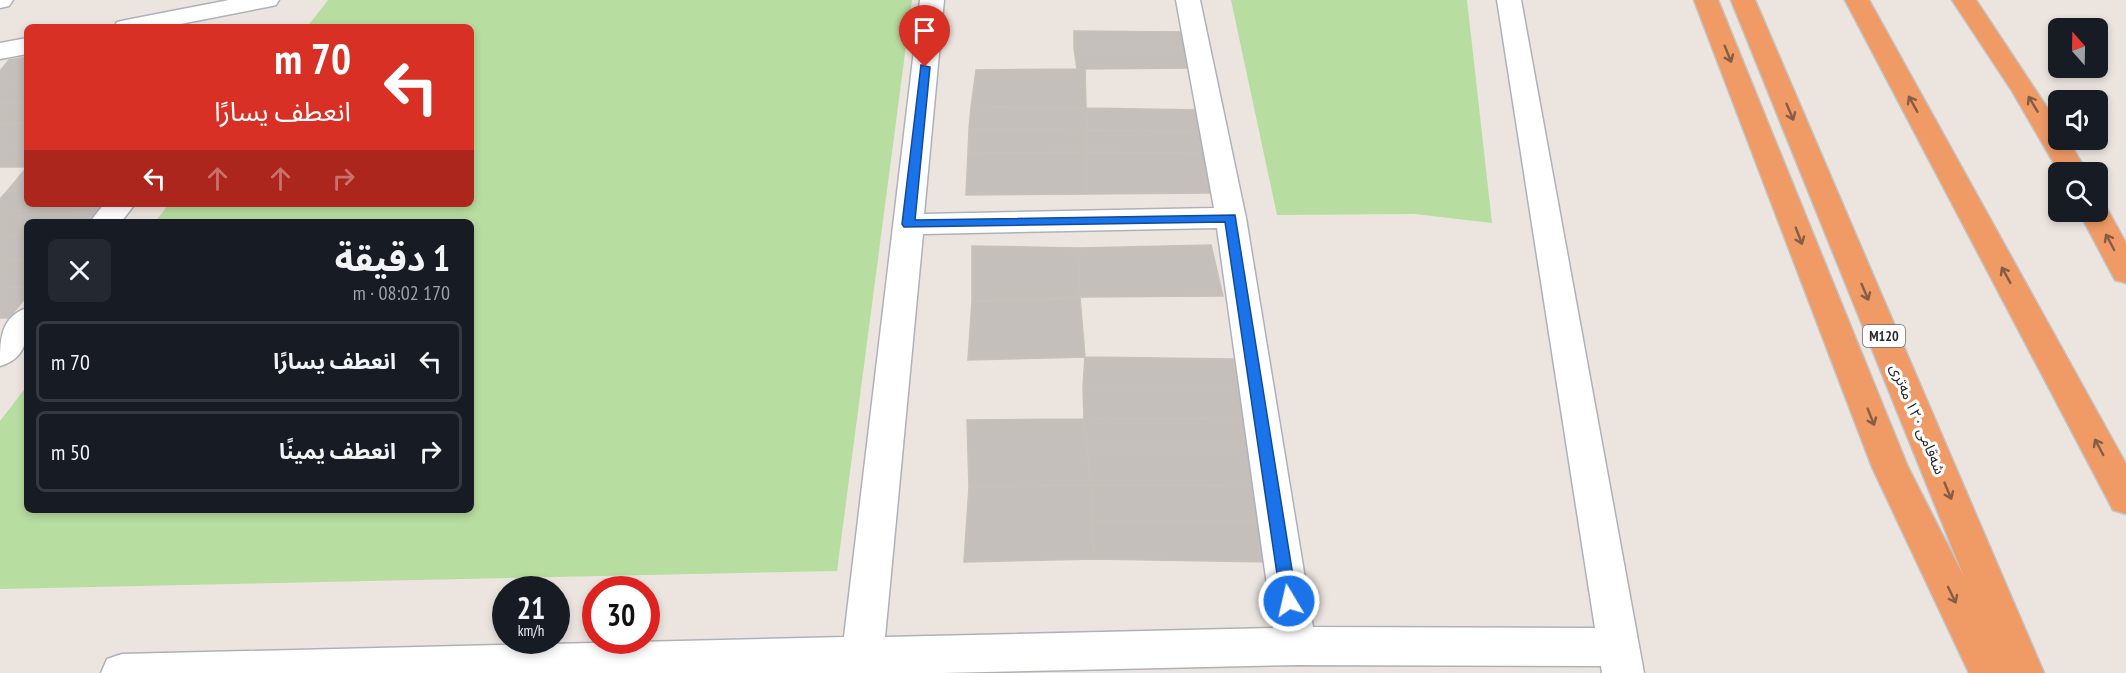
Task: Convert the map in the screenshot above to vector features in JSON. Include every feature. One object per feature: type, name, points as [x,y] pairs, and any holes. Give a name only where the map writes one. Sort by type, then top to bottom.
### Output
[{"type":"highway","points":[[1706,0],[1890,467],[1990,673]]},
{"type":"highway","name":"شەقامی ١٢٠ مەتری","points":[[1743,0],[2023,673]]},
{"type":"highway","points":[[1857,0],[2126,499]]},
{"type":"highway","points":[[1964,0],[2025,91],[2067,162]]},
{"type":"highway","points":[[2099,222],[2126,272]]},
{"type":"street","points":[[142,24],[267,0]]},
{"type":"street","points":[[263,24],[282,0]]},
{"type":"street","points":[[863,654],[932,0]]},
{"type":"street","points":[[1188,0],[1231,218],[1296,646]]},
{"type":"street","points":[[122,673],[682,666],[863,654],[1296,646],[1620,660],[1509,0]]},
{"type":"street","points":[[0,51],[24,47]]},
{"type":"street","points":[[108,219],[118,207]]},
{"type":"street","points":[[908,224],[1231,218]]},
{"type":"street","points":[[0,354],[24,324]]},
{"type":"green space","points":[[328,0],[912,0],[837,571],[570,577],[492,576],[492,578],[0,589],[0,421],[24,390],[24,513],[474,513],[474,219],[157,219],[167,207],[474,207],[474,24],[309,24]]},
{"type":"green space","points":[[1231,0],[1467,0],[1492,223],[1415,214],[1277,215]]},
{"type":"building","points":[[1074,31],[1187,32],[1191,48],[1074,48]]},
{"type":"building","points":[[1074,48],[1191,48],[1195,68],[1077,69]]},
{"type":"building","points":[[24,58],[24,85],[0,85],[0,71],[9,60]]},
{"type":"building","points":[[1085,69],[1086,108],[971,107],[976,70]]},
{"type":"building","points":[[0,85],[24,85],[24,102],[0,103]]},
{"type":"building","points":[[24,102],[24,123],[0,124],[0,103]]},
{"type":"building","points":[[971,107],[1086,108],[1087,130],[969,129]]},
{"type":"building","points":[[1086,108],[1199,110],[1200,132],[1087,130]]},
{"type":"building","points":[[24,123],[24,147],[0,147],[0,124]]},
{"type":"building","points":[[969,129],[1087,130],[1087,152],[968,153]]},
{"type":"building","points":[[1087,130],[1200,132],[1204,153],[1087,152]]},
{"type":"building","points":[[0,147],[24,147],[24,167],[0,167]]},
{"type":"building","points":[[1087,152],[1087,194],[966,195],[968,153]]},
{"type":"building","points":[[1087,152],[1204,153],[1211,193],[1087,194]]},
{"type":"building","points":[[24,171],[24,190],[8,190]]},
{"type":"building","points":[[8,190],[24,190],[24,207],[100,207],[98,209],[0,210],[0,199]]},
{"type":"building","points":[[98,209],[90,219],[24,219],[24,236],[0,236],[0,210]]},
{"type":"building","points":[[0,236],[24,236],[24,260],[0,260]]},
{"type":"building","points":[[1211,245],[1223,296],[1080,297],[1078,248]]},
{"type":"building","points":[[972,246],[1078,248],[1080,297],[1037,301],[972,301]]},
{"type":"building","points":[[0,260],[24,260],[24,287],[0,288]]},
{"type":"building","points":[[24,287],[24,300],[9,318],[0,318],[0,288]]},
{"type":"building","points":[[1080,297],[1085,357],[968,360],[972,301]]},
{"type":"building","points":[[1085,357],[1233,359],[1238,387],[1083,387]]},
{"type":"building","points":[[1083,387],[1238,387],[1244,418],[1084,419]]},
{"type":"building","points":[[1244,418],[1248,448],[1087,448],[1084,419]]},
{"type":"building","points":[[1084,419],[1091,485],[969,487],[967,420]]},
{"type":"building","points":[[1087,448],[1248,448],[1256,486],[1091,485]]},
{"type":"building","points":[[1091,485],[1094,559],[964,562],[969,487]]},
{"type":"building","points":[[1091,485],[1256,486],[1261,521],[1092,521]]},
{"type":"building","points":[[1092,521],[1261,521],[1270,562],[1094,559]]},
{"type":"route","points":[[925,67],[908,224],[1231,218],[1289,601]]}]
